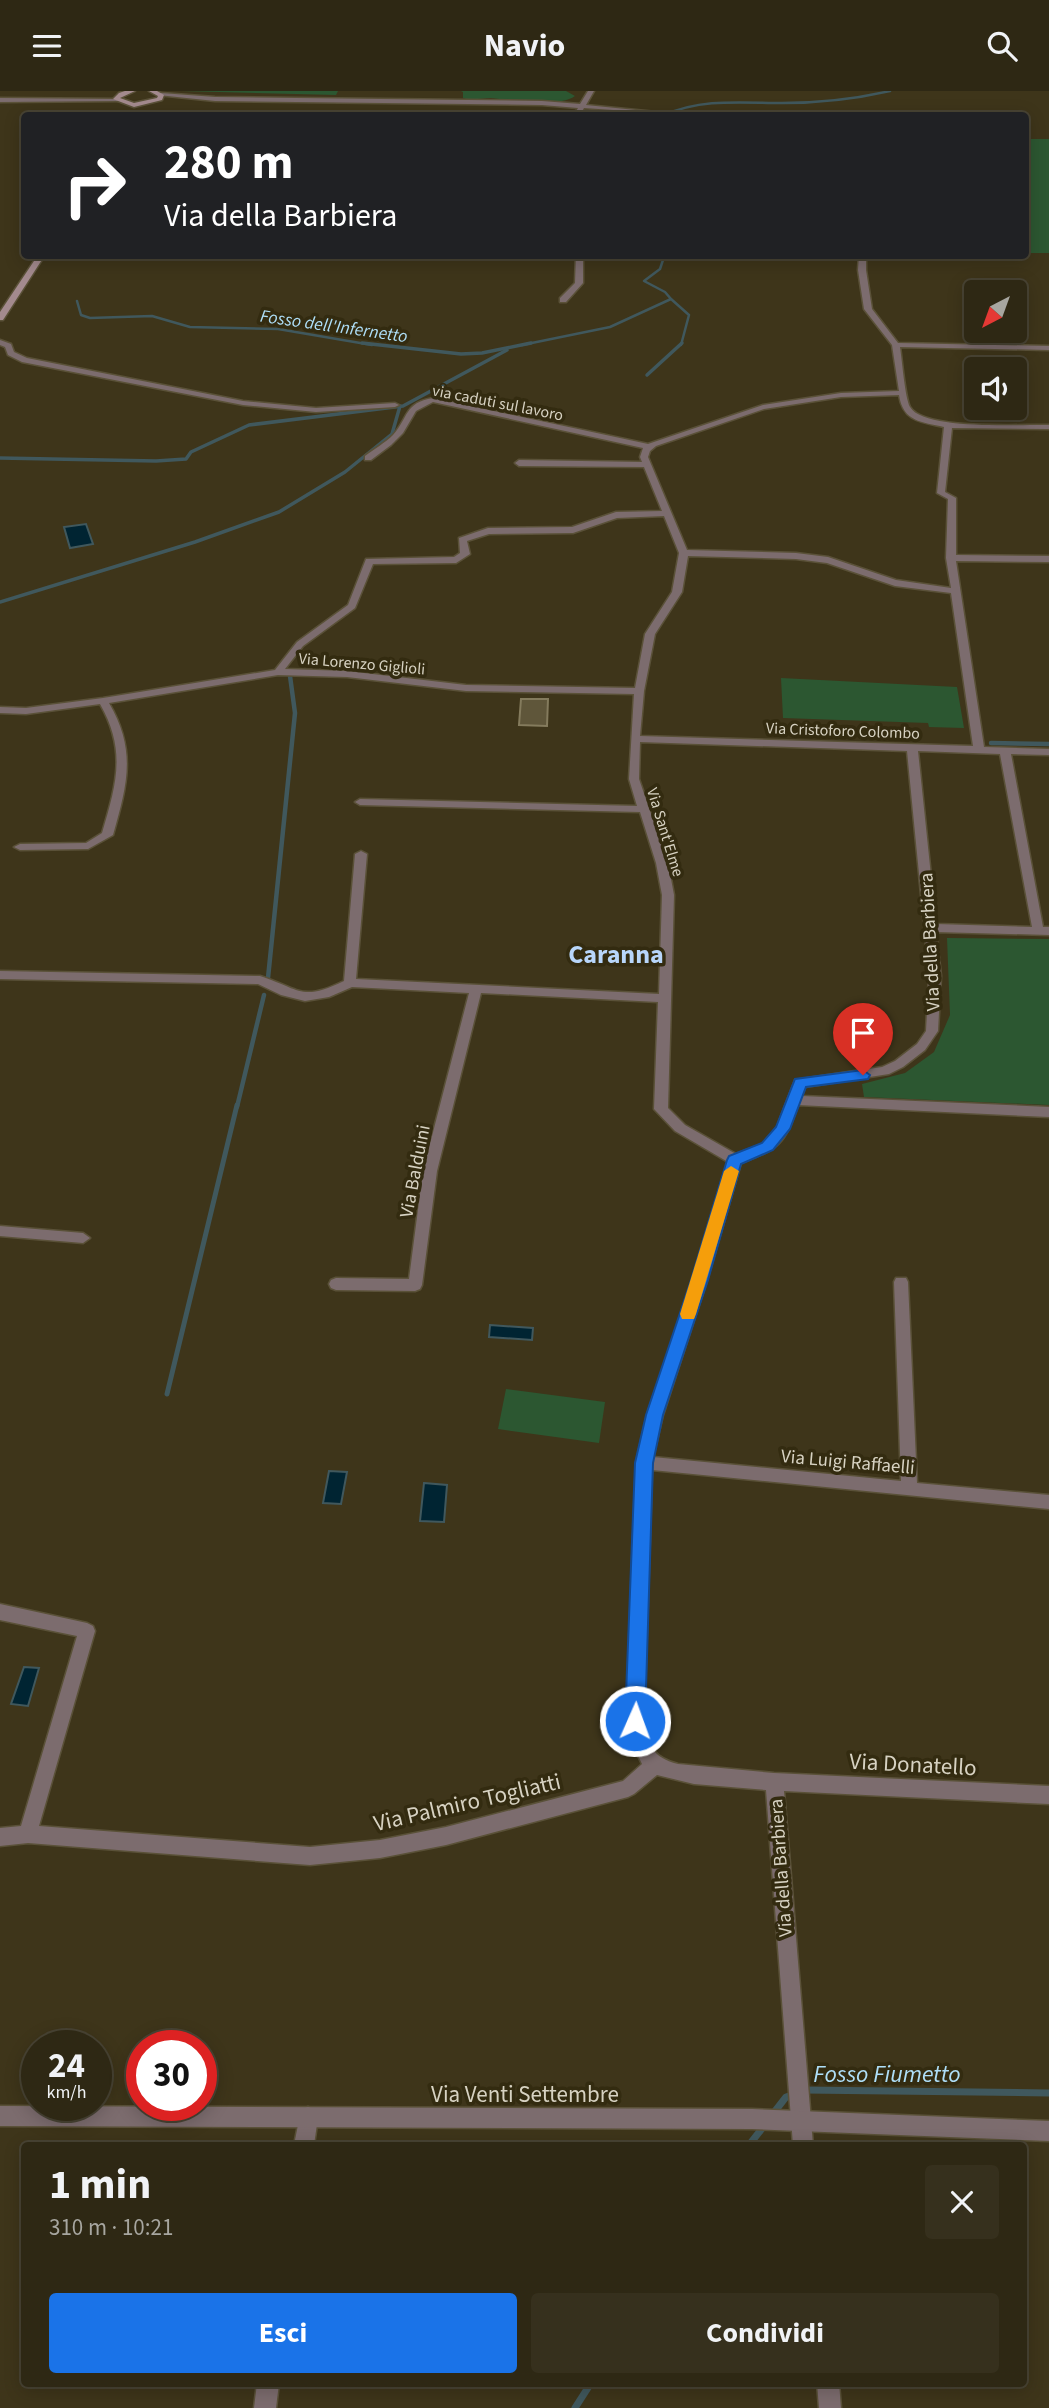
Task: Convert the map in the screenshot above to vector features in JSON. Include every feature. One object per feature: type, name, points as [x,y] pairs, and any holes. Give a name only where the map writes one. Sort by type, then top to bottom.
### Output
[{"type":"main road","points":[[129,110],[117,98],[132,91]]},
{"type":"main road","points":[[129,110],[156,101],[156,92]]},
{"type":"main road","points":[[129,110],[147,104]]},
{"type":"main road","points":[[0,318],[39,259]]},
{"type":"street","points":[[342,100],[345,91]]},
{"type":"street","points":[[578,112],[591,91]]},
{"type":"street","points":[[156,92],[196,98]]},
{"type":"street","points":[[0,100],[117,98]]},
{"type":"street","points":[[156,101],[196,98],[542,103],[650,112]]},
{"type":"street","points":[[563,300],[579,283],[580,259]]},
{"type":"street","points":[[863,259],[868,309],[896,345],[901,370],[901,393],[908,413],[916,418],[948,426],[1049,427]]},
{"type":"street","points":[[0,342],[8,346],[10,353],[25,359],[243,404],[316,410],[395,405]]},
{"type":"street","points":[[896,345],[1049,348]]},
{"type":"street","points":[[901,393],[841,395],[763,407],[647,448],[645,457],[684,553],[796,556],[828,560],[895,583],[955,591]]},
{"type":"street","name":"via caduti sul lavoro","points":[[368,459],[396,436],[410,411],[420,401],[433,400],[647,448]]},
{"type":"street","points":[[948,426],[941,493],[953,498],[951,558],[979,750]]},
{"type":"street","points":[[519,463],[648,465]]},
{"type":"street","points":[[278,672],[300,644],[352,606],[369,561],[456,560],[465,554],[462,540],[488,531],[573,530],[616,515],[668,513]]},
{"type":"street","name":"Via Sant'Elme","points":[[684,553],[677,592],[650,633],[639,691],[635,739],[634,779],[662,863],[668,895],[661,1109],[680,1128],[735,1160]]},
{"type":"street","points":[[951,558],[1049,559]]},
{"type":"street","name":"Via Lorenzo Giglioli","points":[[0,711],[26,711],[103,701],[278,672],[333,673],[466,688],[639,691]]},
{"type":"street","points":[[20,847],[88,846],[107,835],[125,772],[117,722],[103,701]]},
{"type":"street","name":"Via Cristoforo Colombo","points":[[635,739],[1049,752]]},
{"type":"street","name":"Via della Barbiera","points":[[735,1160],[768,1147],[783,1129],[800,1083],[884,1071],[899,1065],[921,1047],[932,1031],[934,1017],[931,928],[912,748]]},
{"type":"street","points":[[931,928],[1043,930],[1005,750]]},
{"type":"street","points":[[360,802],[645,809]]},
{"type":"street","points":[[351,983],[361,854]]},
{"type":"street","points":[[0,975],[260,980],[294,996],[322,998],[351,983],[663,998]]},
{"type":"street","name":"Via Balduini","points":[[337,1284],[415,1285],[430,1171],[477,989]]},
{"type":"street","points":[[794,1100],[1049,1112]]},
{"type":"street","points":[[655,1765],[642,1749],[635,1721],[644,1463],[655,1415],[735,1160]]},
{"type":"street","points":[[0,1231],[83,1238]]},
{"type":"street","points":[[901,1282],[909,1488]]},
{"type":"street","name":"Via Luigi Raffaelli","points":[[644,1463],[1049,1502]]},
{"type":"street","points":[[0,1612],[87,1631],[28,1834]]},
{"type":"street","name":"Via della Barbiera","points":[[655,1765],[674,1772],[774,1782],[795,2068],[793,2114],[802,2142]]},
{"type":"street","name":"Via Palmiro Togliatti","points":[[0,1837],[28,1834],[310,1856],[380,1849],[446,1836],[628,1788],[655,1765]]},
{"type":"street","name":"Via Donatello","points":[[774,1782],[1049,1795]]},
{"type":"street","name":"Via Venti Settembre","points":[[0,2116],[752,2119],[793,2114],[1049,2131]]},
{"type":"street","points":[[304,2142],[308,2117]]},
{"type":"street","points":[[265,2408],[268,2387]]},
{"type":"street","points":[[828,2387],[830,2408]]},
{"type":"green space","points":[[180,91],[338,91],[336,95]]},
{"type":"green space","points":[[461,91],[566,91],[575,96],[558,102],[534,102],[467,99],[463,98]]},
{"type":"green space","points":[[1029,139],[1049,139],[1049,253],[1029,253]]},
{"type":"green space","points":[[781,678],[957,687],[964,728],[929,727],[928,723],[783,718]]},
{"type":"green space","points":[[947,938],[1049,939],[1049,1105],[864,1097],[862,1084],[905,1073],[934,1052],[950,1015]]},
{"type":"green space","points":[[506,1389],[605,1402],[599,1443],[498,1429]]},
{"type":"water","points":[[86,524],[93,544],[70,548],[64,527]]},
{"type":"water","points":[[490,1325],[533,1328],[532,1340],[489,1337]]},
{"type":"water","points":[[329,1471],[347,1472],[341,1504],[323,1503]]},
{"type":"water","points":[[424,1483],[447,1485],[444,1522],[420,1521]]},
{"type":"water","points":[[24,1667],[39,1668],[28,1706],[11,1704]]},
{"type":"building","points":[[521,699],[548,699],[547,726],[519,725]]},
{"type":"waterway","points":[[673,112],[708,104],[796,103],[890,91]]},
{"type":"waterway","points":[[663,259],[660,269],[644,281],[665,292],[671,299]]},
{"type":"waterway","points":[[522,345],[610,327],[671,299]]},
{"type":"waterway","points":[[671,299],[689,315],[681,344]]},
{"type":"waterway","name":"Fosso dell'Infernetto","points":[[77,301],[81,315],[90,318],[152,316],[190,327],[278,329],[372,345]]},
{"type":"waterway","name":"Fosso dell'Infernetto","points":[[362,343],[461,354],[482,353],[531,343]]},
{"type":"waterway","points":[[647,375],[681,344]]},
{"type":"waterway","points":[[400,406],[507,350]]},
{"type":"waterway","points":[[0,458],[156,461],[186,459],[191,452],[249,425],[400,406]]},
{"type":"waterway","points":[[0,602],[195,542],[279,512],[345,472],[392,434],[400,406]]},
{"type":"waterway","points":[[268,978],[295,713],[290,676]]},
{"type":"waterway","points":[[991,743],[1049,744]]},
{"type":"waterway","points":[[237,1107],[264,995]]},
{"type":"waterway","points":[[167,1394],[237,1105]]},
{"type":"waterway","name":"Fosso Fiumetto","points":[[804,2090],[1049,2093]]},
{"type":"waterway","name":"Fosso Fiumetto","points":[[772,2115],[786,2097],[795,2094]]},
{"type":"waterway","name":"Fosso Fiumetto","points":[[751,2142],[764,2126]]},
{"type":"waterway","name":"Fosso Fiumetto","points":[[575,2408],[588,2387]]},
{"type":"slow traffic","points":[[688,1314],[731,1171]]},
{"type":"district","name":"Caranna","points":[[616,954]]},
{"type":"route","points":[[635,1721],[644,1463],[655,1415],[735,1160],[768,1147],[783,1129],[800,1083],[863,1075]]}]
